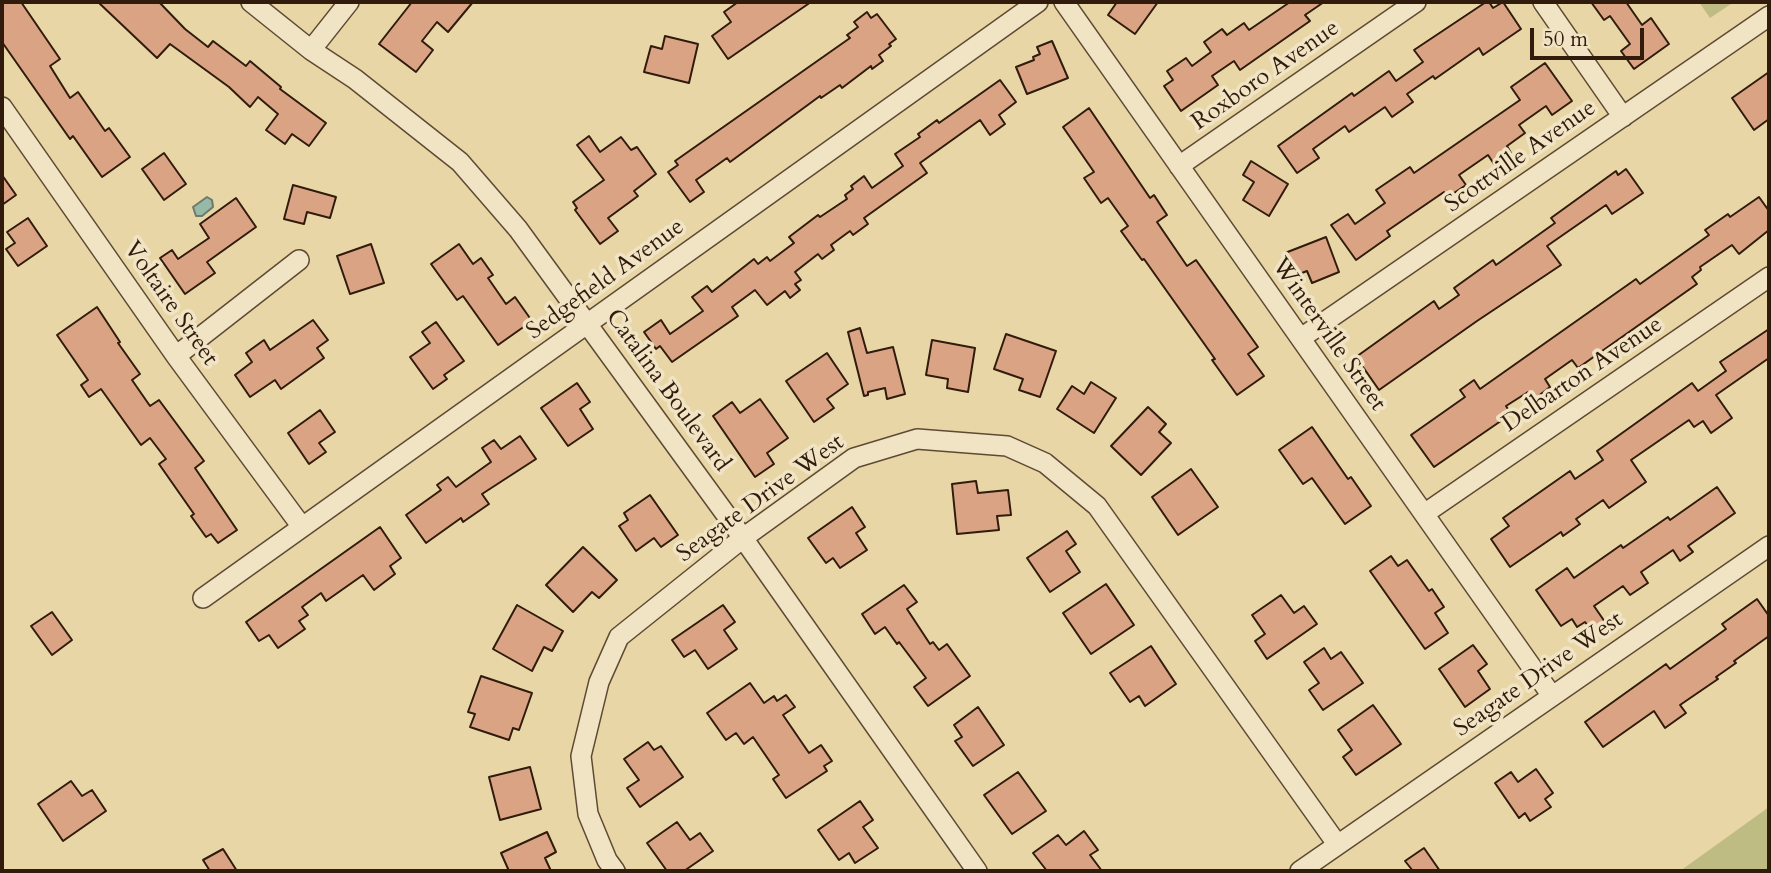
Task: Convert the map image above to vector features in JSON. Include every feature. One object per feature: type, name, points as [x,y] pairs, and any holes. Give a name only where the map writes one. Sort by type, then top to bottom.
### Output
[{"type":"street","name":"Catalina Boulevard","points":[[251,2],[460,162],[518,229],[743,538],[977,871]]},
{"type":"street","points":[[311,50],[349,2]]},
{"type":"street","name":"Sedgefield Avenue","points":[[203,598],[1038,2]]},
{"type":"street","name":"Winterville Street","points":[[1064,2],[1552,696]]},
{"type":"street","name":"Roxboro Avenue","points":[[1179,166],[1416,2]]},
{"type":"street","points":[[1543,2],[1623,117]]},
{"type":"street","name":"Scottville Avenue","points":[[1301,338],[1769,16]]},
{"type":"street","name":"Voltaire Street","points":[[2,107],[176,356],[302,527]]},
{"type":"street","points":[[176,356],[299,260]]},
{"type":"street","name":"Delbarton Avenue","points":[[1424,513],[1769,277]]},
{"type":"street","name":"Seagate Drive West","points":[[615,871],[607,860],[588,814],[581,756],[599,682],[619,637],[743,538],[854,457],[917,439],[1007,446],[1045,463],[1097,506],[1337,844]]},
{"type":"street","name":"Seagate Drive West","points":[[1300,871],[1769,546]]},
{"type":"shaded area","points":[[1699,2],[1734,2],[1710,18]]},
{"type":"shaded area","points":[[207,197],[212,200],[213,207],[202,216],[196,216],[193,207]]},
{"type":"shaded area","points":[[1769,807],[1769,871],[1680,871]]},
{"type":"building","points":[[2,2],[21,2],[60,59],[50,66],[70,98],[78,92],[105,131],[109,128],[130,157],[102,177],[73,136],[70,139],[2,42]]},
{"type":"building","points":[[98,2],[159,2],[185,29],[208,47],[213,41],[246,66],[250,61],[281,87],[280,89],[326,123],[309,146],[292,134],[285,144],[266,130],[278,114],[258,97],[250,107],[229,87],[170,44],[157,58]]},
{"type":"building","points":[[412,2],[473,2],[448,32],[437,22],[422,41],[433,50],[416,72],[379,44]]},
{"type":"building","points":[[738,2],[811,2],[728,59],[712,36],[731,22],[724,12]]},
{"type":"building","points":[[1117,2],[1158,2],[1135,34],[1108,15]]},
{"type":"building","points":[[1290,2],[1324,2],[1305,15],[1310,21],[1240,70],[1234,61],[1212,76],[1218,85],[1181,111],[1164,86],[1173,80],[1167,71],[1186,58],[1192,66],[1211,52],[1204,42],[1222,29],[1227,35],[1244,23],[1249,30]]},
{"type":"building","points":[[1486,2],[1493,8],[1503,2],[1521,29],[1483,55],[1479,48],[1435,79],[1433,76],[1407,94],[1413,102],[1392,117],[1385,107],[1349,132],[1345,126],[1313,149],[1319,158],[1297,173],[1278,146],[1352,93],[1354,96],[1389,71],[1396,81],[1423,62],[1414,50]]},
{"type":"building","points":[[1591,2],[1626,2],[1642,25],[1651,18],[1669,44],[1634,69],[1621,51],[1630,44],[1610,16],[1604,20]]},
{"type":"building","points":[[867,12],[871,18],[877,14],[896,39],[879,55],[883,61],[872,69],[871,66],[842,88],[840,85],[821,98],[820,96],[730,162],[727,158],[696,180],[704,192],[690,202],[668,172],[678,165],[675,161],[850,38],[847,35],[858,27],[854,22]]},
{"type":"building","points":[[665,36],[698,44],[689,83],[644,72],[651,46],[662,49]]},
{"type":"building","points":[[1052,41],[1068,78],[1027,94],[1016,67],[1034,60],[1033,57],[1040,54],[1037,47]]},
{"type":"building","points":[[1545,63],[1572,101],[1552,115],[1546,106],[1519,125],[1525,133],[1507,146],[1511,153],[1494,164],[1488,155],[1459,175],[1466,185],[1448,197],[1444,192],[1387,231],[1390,236],[1356,260],[1331,225],[1348,214],[1355,224],[1385,203],[1376,190],[1410,167],[1414,173],[1520,100],[1511,87]]},
{"type":"building","points":[[1769,72],[1769,119],[1754,130],[1732,98]]},
{"type":"building","points":[[1000,80],[1016,102],[999,115],[1005,124],[990,135],[980,120],[920,163],[927,173],[864,218],[868,224],[853,235],[850,231],[831,245],[834,250],[822,259],[818,254],[795,272],[801,280],[795,284],[800,290],[790,298],[785,291],[767,305],[755,290],[732,307],[738,316],[672,362],[660,346],[656,349],[644,332],[661,320],[670,334],[703,311],[692,297],[707,286],[712,292],[754,259],[758,264],[767,257],[770,261],[794,243],[789,237],[818,215],[820,217],[847,199],[845,195],[853,189],[851,186],[864,176],[872,188],[903,166],[895,154],[920,137],[918,134],[937,120],[939,123]]},
{"type":"building","points":[[1089,108],[1150,198],[1154,195],[1167,215],[1157,222],[1187,266],[1196,260],[1258,347],[1248,354],[1264,376],[1237,395],[1212,360],[1215,359],[1121,231],[1128,226],[1108,198],[1101,203],[1084,178],[1094,172],[1063,127]]},
{"type":"building","points":[[589,136],[600,152],[621,137],[631,150],[637,147],[656,174],[634,191],[638,196],[608,218],[618,231],[600,244],[575,210],[577,208],[573,202],[604,180],[577,145]]},
{"type":"building","points":[[164,153],[186,184],[164,200],[142,169]]},
{"type":"building","points":[[1251,161],[1288,184],[1269,216],[1243,200],[1254,182],[1243,175]]},
{"type":"building","points":[[1626,169],[1643,193],[1612,214],[1606,205],[1547,246],[1561,265],[1379,390],[1356,357],[1434,301],[1439,309],[1459,295],[1454,288],[1493,260],[1496,265],[1555,223],[1551,218],[1616,171],[1618,175]]},
{"type":"building","points":[[2,175],[16,195],[2,205]]},
{"type":"building","points":[[293,185],[336,197],[330,218],[307,212],[304,224],[284,219]]},
{"type":"building","points":[[1759,197],[1769,211],[1769,230],[1739,254],[1732,245],[1700,267],[1701,270],[1692,277],[1697,284],[1578,368],[1572,360],[1545,379],[1550,387],[1533,400],[1528,392],[1506,406],[1511,414],[1434,467],[1411,435],[1465,397],[1460,390],[1474,380],[1480,389],[1636,279],[1640,284],[1709,235],[1705,230]]},
{"type":"building","points":[[236,198],[256,227],[207,262],[215,273],[185,294],[160,258],[172,250],[178,259],[209,238],[200,224]]},
{"type":"building","points":[[28,218],[47,246],[18,266],[6,249],[15,243],[7,232]]},
{"type":"building","points":[[1326,237],[1339,272],[1312,283],[1307,271],[1294,276],[1285,253]]},
{"type":"building","points":[[371,244],[384,283],[350,294],[337,256]]},
{"type":"building","points":[[459,244],[473,264],[481,258],[493,275],[488,278],[506,304],[515,297],[532,321],[498,345],[463,296],[457,300],[431,264]]},
{"type":"building","points":[[97,307],[140,374],[132,380],[150,406],[159,400],[204,461],[195,468],[237,530],[218,543],[211,534],[206,537],[191,516],[194,514],[159,464],[166,459],[150,438],[141,445],[101,389],[89,397],[81,385],[88,380],[57,335]]},
{"type":"building","points":[[313,320],[328,340],[317,348],[324,358],[281,389],[275,380],[250,397],[235,375],[252,362],[246,353],[264,340],[270,350]]},
{"type":"building","points":[[436,322],[464,361],[444,375],[447,379],[433,389],[410,357],[430,343],[422,332]]},
{"type":"building","points":[[860,328],[867,353],[893,347],[905,394],[887,399],[885,388],[868,392],[868,395],[864,396],[848,332]]},
{"type":"building","points":[[1769,329],[1769,358],[1716,395],[1732,418],[1711,433],[1703,421],[1694,427],[1689,420],[1631,460],[1646,482],[1609,508],[1603,500],[1576,519],[1580,524],[1563,536],[1561,532],[1510,567],[1491,539],[1509,526],[1503,518],[1570,471],[1575,479],[1603,460],[1597,451],[1692,383],[1698,391],[1726,371],[1720,362]]},
{"type":"building","points":[[1006,334],[1056,351],[1040,397],[1019,390],[1023,379],[994,369]]},
{"type":"building","points":[[932,340],[975,348],[968,392],[947,388],[948,379],[926,375]]},
{"type":"building","points":[[827,353],[848,384],[827,399],[834,408],[814,422],[786,381]]},
{"type":"building","points":[[1091,382],[1116,398],[1094,433],[1057,409],[1072,386],[1084,394]]},
{"type":"building","points":[[577,383],[590,402],[580,409],[593,429],[568,446],[541,408]]},
{"type":"building","points":[[760,399],[788,438],[767,453],[774,464],[755,477],[713,416],[732,402],[740,413]]},
{"type":"building","points":[[1148,407],[1166,424],[1159,432],[1171,443],[1141,475],[1111,446]]},
{"type":"building","points":[[320,410],[335,432],[319,443],[326,452],[309,464],[288,433]]},
{"type":"building","points":[[1312,427],[1348,479],[1351,477],[1371,506],[1345,524],[1312,478],[1303,484],[1279,450]]},
{"type":"building","points":[[520,436],[536,459],[482,494],[489,504],[463,522],[461,518],[426,543],[406,515],[441,490],[437,485],[448,477],[456,487],[491,462],[482,448],[494,440],[501,449]]},
{"type":"building","points":[[1191,469],[1218,507],[1178,535],[1152,497]]},
{"type":"building","points":[[976,481],[978,493],[1008,490],[1011,515],[997,516],[999,530],[957,534],[952,484]]},
{"type":"building","points":[[1717,487],[1735,513],[1688,546],[1693,552],[1680,561],[1673,550],[1641,572],[1648,583],[1630,595],[1623,586],[1594,606],[1605,622],[1592,631],[1585,622],[1577,627],[1572,619],[1561,626],[1536,590],[1567,568],[1574,578],[1621,545],[1623,548],[1668,517],[1670,520]]},
{"type":"building","points":[[650,495],[678,535],[661,547],[654,538],[636,551],[619,526],[628,520],[624,513]]},
{"type":"building","points":[[852,507],[865,527],[856,533],[867,550],[840,568],[833,558],[826,563],[808,538]]},
{"type":"building","points":[[380,527],[401,558],[390,566],[395,574],[374,590],[363,575],[326,601],[321,593],[302,607],[308,615],[299,621],[305,629],[278,648],[269,635],[259,641],[246,622]]},
{"type":"building","points":[[1067,531],[1076,544],[1066,551],[1080,572],[1050,592],[1027,558]]},
{"type":"building","points":[[583,547],[617,580],[599,598],[592,592],[573,612],[546,585]]},
{"type":"building","points":[[1391,556],[1398,566],[1407,560],[1444,607],[1435,613],[1448,633],[1425,649],[1370,571]]},
{"type":"building","points":[[1106,584],[1134,625],[1091,654],[1063,613]]},
{"type":"building","points":[[904,585],[917,602],[907,609],[930,644],[933,642],[939,650],[947,644],[970,676],[928,706],[914,687],[926,678],[885,627],[875,634],[862,614]]},
{"type":"building","points":[[1281,595],[1294,613],[1304,606],[1317,624],[1267,659],[1255,641],[1265,634],[1252,615]]},
{"type":"building","points":[[1757,599],[1769,616],[1769,636],[1734,661],[1736,663],[1716,677],[1718,679],[1680,705],[1686,713],[1665,728],[1654,711],[1603,747],[1585,722],[1666,664],[1670,669],[1726,629],[1722,624]]},
{"type":"building","points":[[517,605],[563,631],[552,651],[544,647],[532,671],[493,649]]},
{"type":"building","points":[[723,605],[735,622],[724,630],[737,649],[708,669],[695,650],[684,657],[672,640]]},
{"type":"building","points":[[52,612],[72,640],[52,655],[31,626]]},
{"type":"building","points":[[1473,645],[1487,664],[1478,671],[1490,689],[1465,707],[1439,669]]},
{"type":"building","points":[[1151,646],[1176,684],[1145,706],[1139,696],[1130,702],[1110,673]]},
{"type":"building","points":[[1324,648],[1331,659],[1341,652],[1363,683],[1323,710],[1309,690],[1319,683],[1304,662]]},
{"type":"building","points":[[481,676],[532,693],[519,730],[513,728],[509,740],[470,727],[475,714],[468,712]]},
{"type":"building","points":[[750,683],[764,703],[774,696],[777,701],[786,695],[795,707],[783,715],[809,753],[821,745],[832,761],[824,766],[827,771],[786,798],[773,779],[779,775],[753,737],[744,744],[736,733],[726,740],[707,713]]},
{"type":"building","points":[[1373,705],[1401,744],[1356,775],[1343,757],[1352,750],[1338,730]]},
{"type":"building","points":[[978,707],[1004,745],[973,766],[955,741],[962,737],[954,725]]},
{"type":"building","points":[[648,742],[654,750],[661,746],[683,777],[640,807],[627,788],[639,780],[624,759]]},
{"type":"building","points":[[530,767],[541,809],[500,820],[489,777]]},
{"type":"building","points":[[1536,769],[1553,793],[1545,799],[1551,807],[1530,821],[1525,813],[1519,818],[1495,783],[1511,772],[1518,782]]},
{"type":"building","points":[[1018,772],[1046,811],[1012,834],[984,795]]},
{"type":"building","points":[[71,781],[82,796],[92,790],[106,811],[63,841],[38,804]]},
{"type":"building","points":[[860,801],[873,820],[863,827],[878,848],[855,863],[849,853],[839,860],[818,830]]},
{"type":"building","points":[[677,822],[690,840],[700,833],[713,851],[684,871],[667,871],[647,843]]},
{"type":"building","points":[[1084,831],[1098,850],[1090,855],[1102,871],[1047,871],[1033,853],[1058,835],[1066,845]]},
{"type":"building","points":[[547,832],[556,852],[545,858],[551,871],[509,871],[501,853]]},
{"type":"building","points":[[1424,848],[1440,871],[1413,871],[1405,861]]},
{"type":"building","points":[[223,849],[237,871],[210,871],[203,860]]}]
